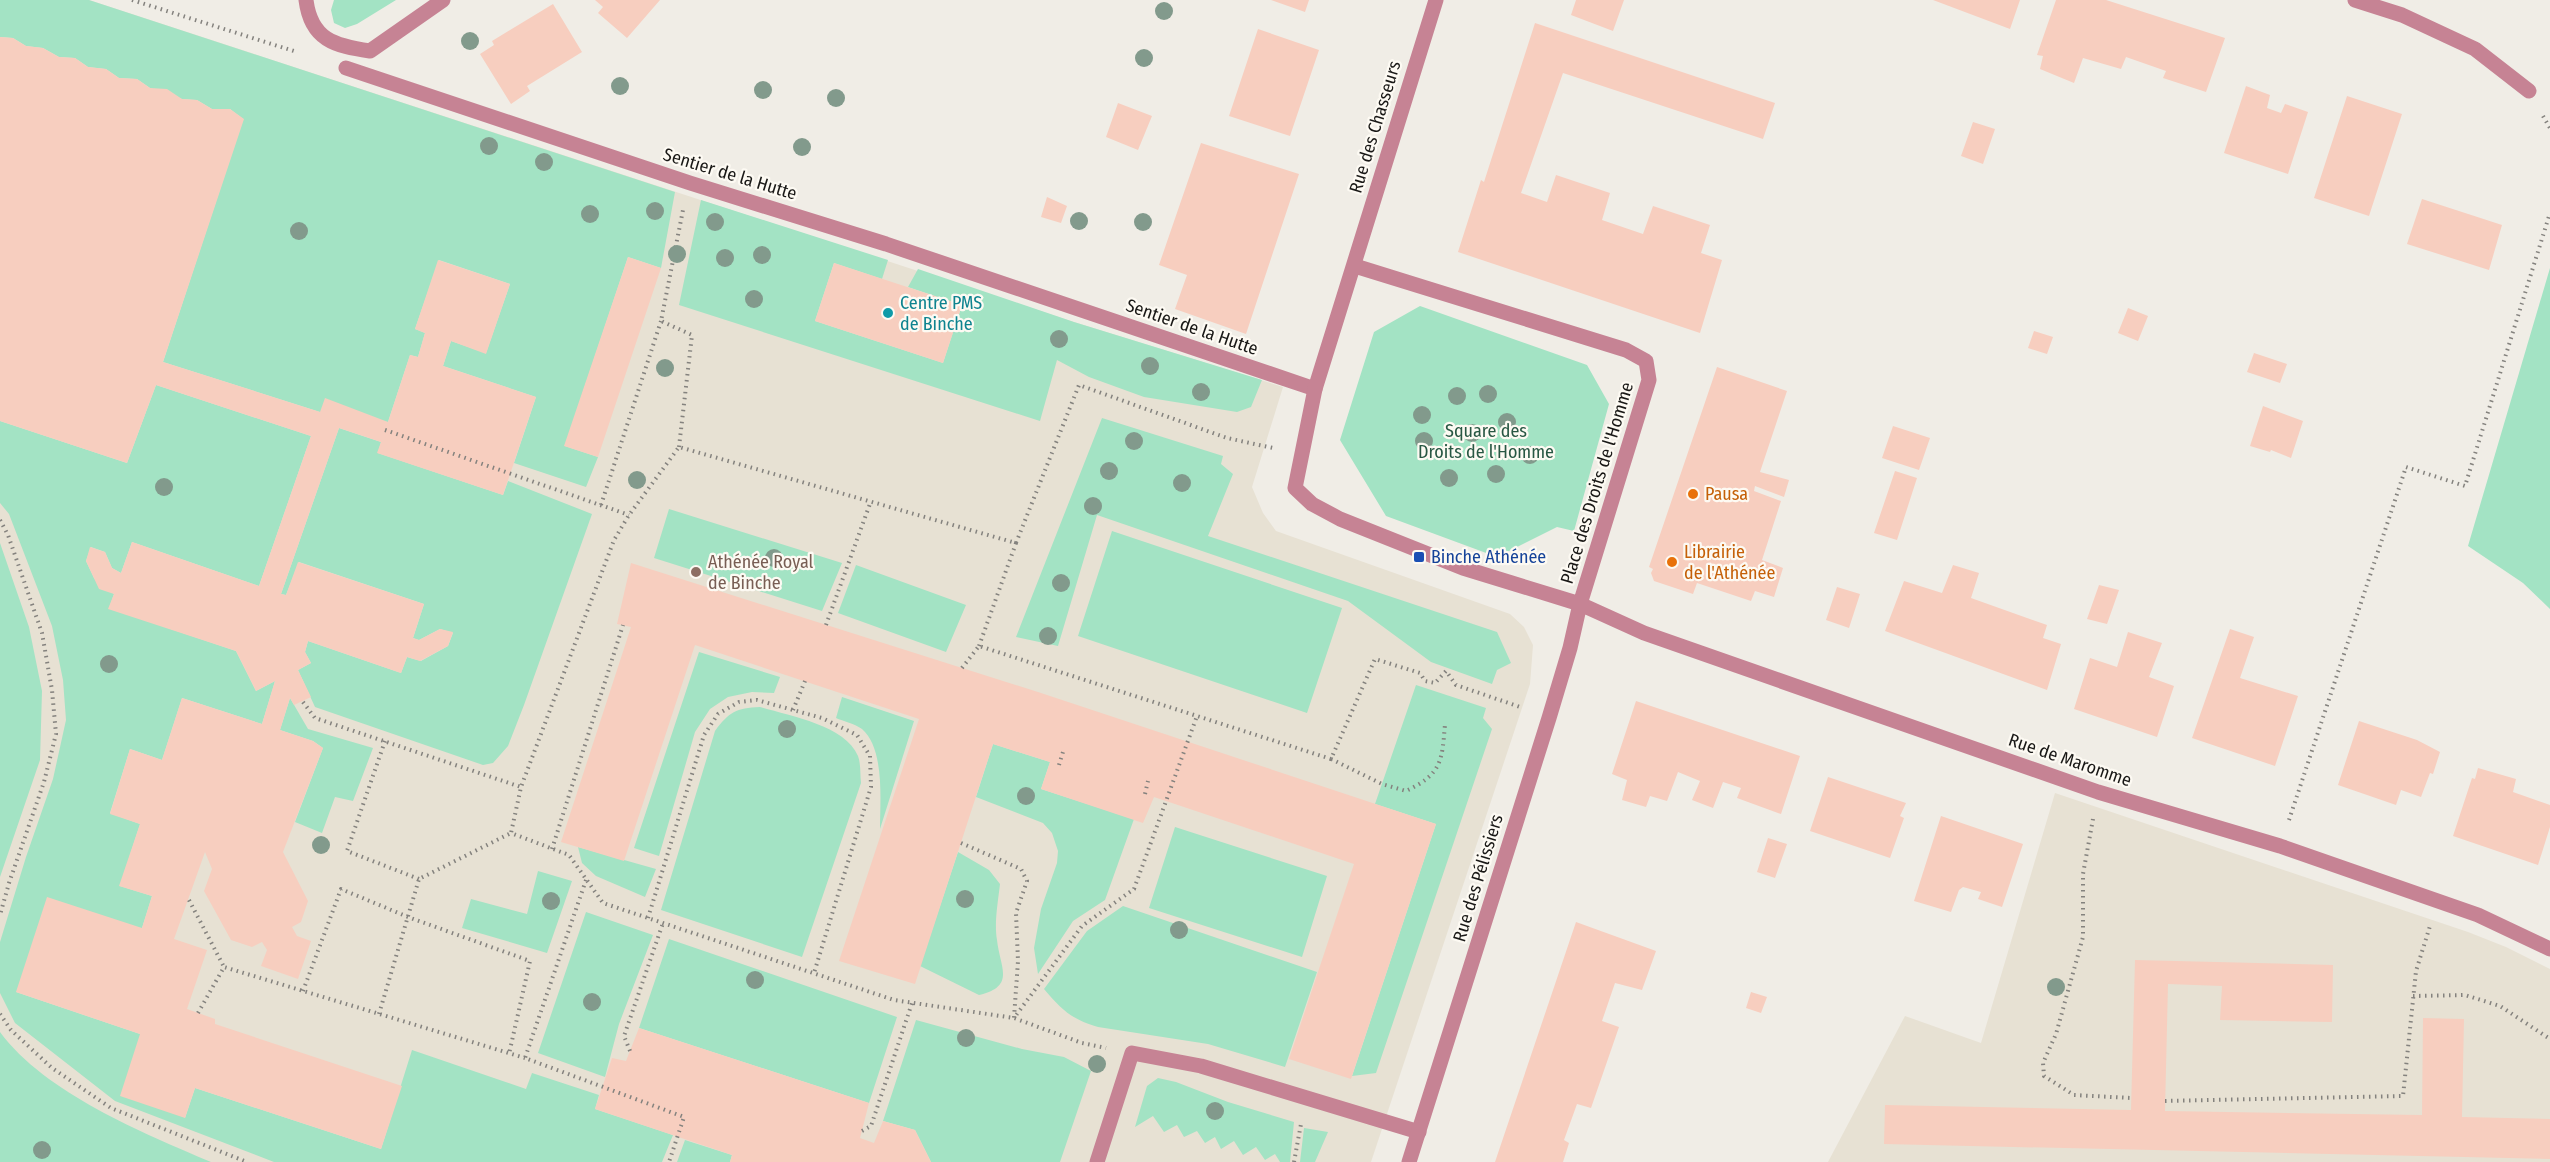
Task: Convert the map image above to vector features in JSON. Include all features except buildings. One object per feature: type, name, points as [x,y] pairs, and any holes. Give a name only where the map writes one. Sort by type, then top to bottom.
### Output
[{"type":"street","points":[[306,0],[308,12],[318,34],[343,47],[370,51],[443,0]]},
{"type":"street","name":"Rue des Chasseurs","points":[[1355,266],[1436,0]]},
{"type":"street","points":[[2355,0],[2402,15],[2475,49],[2529,91]]},
{"type":"street","name":"Sentier de la Hutte","points":[[346,68],[690,183],[886,244],[1315,389]]},
{"type":"street","name":"Place des Droits de l'Homme","points":[[1355,266],[1626,350],[1646,361],[1649,380],[1641,410],[1580,604],[1463,568],[1340,519],[1312,504],[1295,488],[1300,454],[1315,389],[1355,266]]},
{"type":"street","name":"Rue de Maromme","points":[[1580,604],[1644,633],[2098,792],[2280,846],[2478,915],[2550,949]]},
{"type":"street","name":"Rue des Pélissiers","points":[[1409,1162],[1549,718],[1570,648],[1580,604]]},
{"type":"street","points":[[1097,1162],[1132,1053],[1201,1066],[1305,1100],[1419,1132]]},
{"type":"path","points":[[132,0],[346,68]]},
{"type":"path","points":[[601,505],[661,321],[690,183]]},
{"type":"path","points":[[2280,846],[2406,467],[2465,486],[2550,213]]},
{"type":"path","points":[[511,833],[521,787],[614,540],[629,514],[680,447],[692,335],[661,321]]},
{"type":"path","points":[[962,668],[979,646],[1016,543],[1079,385],[1227,438],[1300,454]]},
{"type":"path","points":[[385,430],[629,514]]},
{"type":"path","points":[[680,447],[1016,543]]},
{"type":"path","points":[[826,625],[870,501]]},
{"type":"path","points":[[0,520],[8,535],[42,633],[52,690],[56,734],[44,782],[0,915]]},
{"type":"path","points":[[552,849],[623,625]]},
{"type":"path","points":[[979,646],[1331,759],[1382,784],[1406,791],[1424,782],[1442,761],[1445,724]]},
{"type":"path","points":[[1331,759],[1375,659],[1420,673],[1425,681],[1436,683],[1446,671],[1456,686],[1549,718]]},
{"type":"path","points":[[793,710],[805,681]]},
{"type":"path","points":[[648,918],[704,735],[717,714],[739,702],[757,700],[822,718],[857,735],[870,756],[871,788],[813,973]]},
{"type":"path","points":[[303,702],[315,718],[521,787]]},
{"type":"path","points":[[1014,1018],[1082,926],[1134,889],[1197,716]]},
{"type":"path","points":[[385,741],[347,851],[419,879]]},
{"type":"path","points":[[1059,765],[1063,752]]},
{"type":"path","points":[[1144,794],[1148,781]]},
{"type":"path","points":[[2098,792],[2083,874],[2083,938],[2056,1034],[2043,1063],[2044,1076],[2074,1095],[2131,1098]]},
{"type":"path","points":[[379,1014],[419,879],[511,833],[569,855],[603,903],[894,1000],[1014,1018],[1082,1043],[1132,1053]]},
{"type":"path","points":[[961,843],[1021,869],[1027,880],[1016,913],[1018,962],[1014,1018]]},
{"type":"path","points":[[525,1058],[586,879]]},
{"type":"path","points":[[303,991],[341,889],[408,917],[530,961],[509,1054]]},
{"type":"path","points":[[189,900],[224,967],[525,1058],[684,1118],[669,1162]]},
{"type":"path","points":[[2165,1101],[2403,1096],[2416,970],[2425,939],[2440,903]]},
{"type":"path","points":[[630,1051],[624,1036],[663,924]]},
{"type":"path","points":[[198,1013],[224,967]]},
{"type":"path","points":[[2413,996],[2465,995],[2499,1006],[2550,1039]]},
{"type":"path","points":[[862,1131],[871,1126],[912,1003]]},
{"type":"path","points":[[0,1014],[11,1030],[52,1068],[111,1108],[247,1162]]},
{"type":"path","points":[[1294,1162],[1305,1100]]},
{"type":"shaded area","name":"Athénée Royal de Binche","points":[[0,0],[89,0],[1074,322],[1283,387],[1252,487],[1263,513],[1276,531],[1510,614],[1524,627],[1533,645],[1530,684],[1371,1162],[0,1162]]},
{"type":"shaded area","points":[[2055,793],[2468,932],[2506,947],[2550,969],[2550,1162],[1828,1162],[1905,1016],[1981,1043]]},
{"type":"green space","points":[[0,0],[89,0],[675,192],[661,268],[628,257],[565,446],[598,457],[586,487],[514,463],[536,397],[443,366],[451,341],[486,353],[510,284],[439,260],[415,329],[425,333],[418,357],[410,355],[388,422],[320,412],[163,362],[243,119],[230,109],[212,109],[197,100],[182,99],[150,88],[137,79],[119,78],[106,69],[88,67],[75,58],[59,57],[43,48],[26,46],[13,38],[0,37]]},
{"type":"green space","points":[[334,0],[396,0],[357,24],[345,28],[334,23],[331,10]]},
{"type":"green space","points":[[701,200],[888,260],[882,279],[834,263],[815,321],[943,363],[962,305],[908,287],[918,269],[1074,322],[1262,380],[1251,407],[1237,412],[1144,397],[1089,377],[1057,360],[1040,421],[679,305]]},
{"type":"green space","points":[[2550,268],[2550,609],[2523,583],[2468,546]]},
{"type":"green space","name":"Square des Droits de l'Homme","points":[[1420,306],[1587,365],[1609,404],[1574,531],[1557,527],[1497,557],[1386,516],[1340,440],[1374,332]]},
{"type":"green space","points":[[156,385],[311,436],[259,586],[132,542],[121,573],[112,568],[105,552],[91,547],[86,561],[94,578],[114,594],[109,608],[236,651],[256,691],[275,681],[262,724],[182,698],[162,760],[130,749],[110,813],[140,824],[120,886],[152,896],[142,928],[16,992],[140,1034],[185,1118],[195,1088],[381,1149],[412,1050],[526,1089],[532,1073],[599,1095],[595,1109],[673,1135],[662,1162],[274,1162],[115,1101],[15,1023],[0,993],[0,942],[53,779],[66,720],[63,680],[52,626],[9,514],[0,503],[0,421],[127,463]]},
{"type":"green space","points":[[1102,418],[1223,456],[1221,464],[1233,474],[1208,536],[1497,632],[1511,663],[1497,670],[1492,684],[1431,662],[1348,601],[1097,515],[1058,646],[1016,637]]},
{"type":"green space","points":[[339,428],[381,442],[378,453],[503,495],[508,481],[592,514],[508,746],[493,763],[483,765],[315,707],[298,670],[311,663],[305,652],[308,641],[401,673],[407,657],[421,661],[448,646],[453,633],[440,629],[419,640],[413,638],[424,604],[299,562],[286,595],[281,594]]},
{"type":"green space","points":[[669,509],[842,563],[822,611],[654,558]]},
{"type":"green space","points":[[1112,531],[1342,608],[1307,713],[1078,636]]},
{"type":"green space","points":[[0,543],[29,627],[42,691],[40,760],[0,877]]},
{"type":"green space","points":[[856,565],[966,605],[946,652],[838,613]]},
{"type":"green space","points":[[699,652],[780,677],[774,693],[752,692],[728,697],[710,709],[695,732],[659,856],[634,848]]},
{"type":"green space","points":[[1416,685],[1486,708],[1483,718],[1492,729],[1376,1073],[1352,1076],[1436,824],[1375,804]]},
{"type":"green space","points":[[842,697],[914,721],[880,829],[880,776],[875,749],[862,729],[836,718]]},
{"type":"green space","points":[[290,698],[308,729],[373,748],[353,801],[335,797],[322,833],[295,822],[323,748],[313,741],[280,730]]},
{"type":"green space","points":[[760,707],[829,729],[851,745],[860,762],[861,783],[802,957],[661,910],[715,731],[734,712],[745,708]]},
{"type":"green space","points":[[993,744],[1050,762],[1041,789],[1134,819],[1105,900],[1073,921],[1038,974],[1034,948],[1041,909],[1057,863],[1058,851],[1052,833],[1043,823],[976,797]]},
{"type":"green space","points":[[1175,827],[1327,876],[1302,957],[1149,908]]},
{"type":"green space","points":[[578,847],[656,869],[645,897],[596,876],[582,863]]},
{"type":"green space","points":[[958,852],[989,870],[1000,884],[996,927],[1002,981],[998,987],[979,995],[920,966]]},
{"type":"green space","points":[[538,871],[572,881],[547,953],[462,928],[471,899],[527,914]]},
{"type":"green space","points":[[1123,906],[1317,972],[1285,1067],[1208,1044],[1098,1027],[1074,1017],[1056,1003],[1044,989],[1087,931]]},
{"type":"green space","points":[[586,912],[653,935],[619,1024],[605,1077],[538,1053]]},
{"type":"green space","points":[[669,939],[897,1017],[869,1103],[639,1028]]},
{"type":"green space","points":[[916,1020],[1022,1049],[1064,1057],[1091,1071],[1060,1162],[931,1162],[915,1130],[883,1121]]},
{"type":"green space","points":[[0,1032],[19,1054],[42,1074],[69,1092],[126,1124],[211,1162],[0,1162]]},
{"type":"green space","points":[[1158,1078],[1294,1122],[1290,1162],[1280,1162],[1275,1154],[1265,1160],[1256,1147],[1243,1155],[1234,1141],[1221,1149],[1215,1137],[1205,1143],[1197,1131],[1184,1137],[1177,1125],[1164,1132],[1153,1116],[1135,1127],[1147,1086]]},
{"type":"green space","points":[[1304,1128],[1328,1132],[1315,1162],[1300,1162]]},
{"type":"green space","points":[[685,1140],[732,1155],[730,1162],[677,1162]]},
{"type":"place","name":"Centre PMS de Binche","points":[[888,313]]},
{"type":"place","name":"Pausa","points":[[1693,494]]},
{"type":"place","name":"Binche Athénée","points":[[1419,557]]},
{"type":"place","name":"Librairie de l'Athénée","points":[[1672,562]]},
{"type":"place","name":"Athénée Royal de Binche","points":[[696,572]]}]
